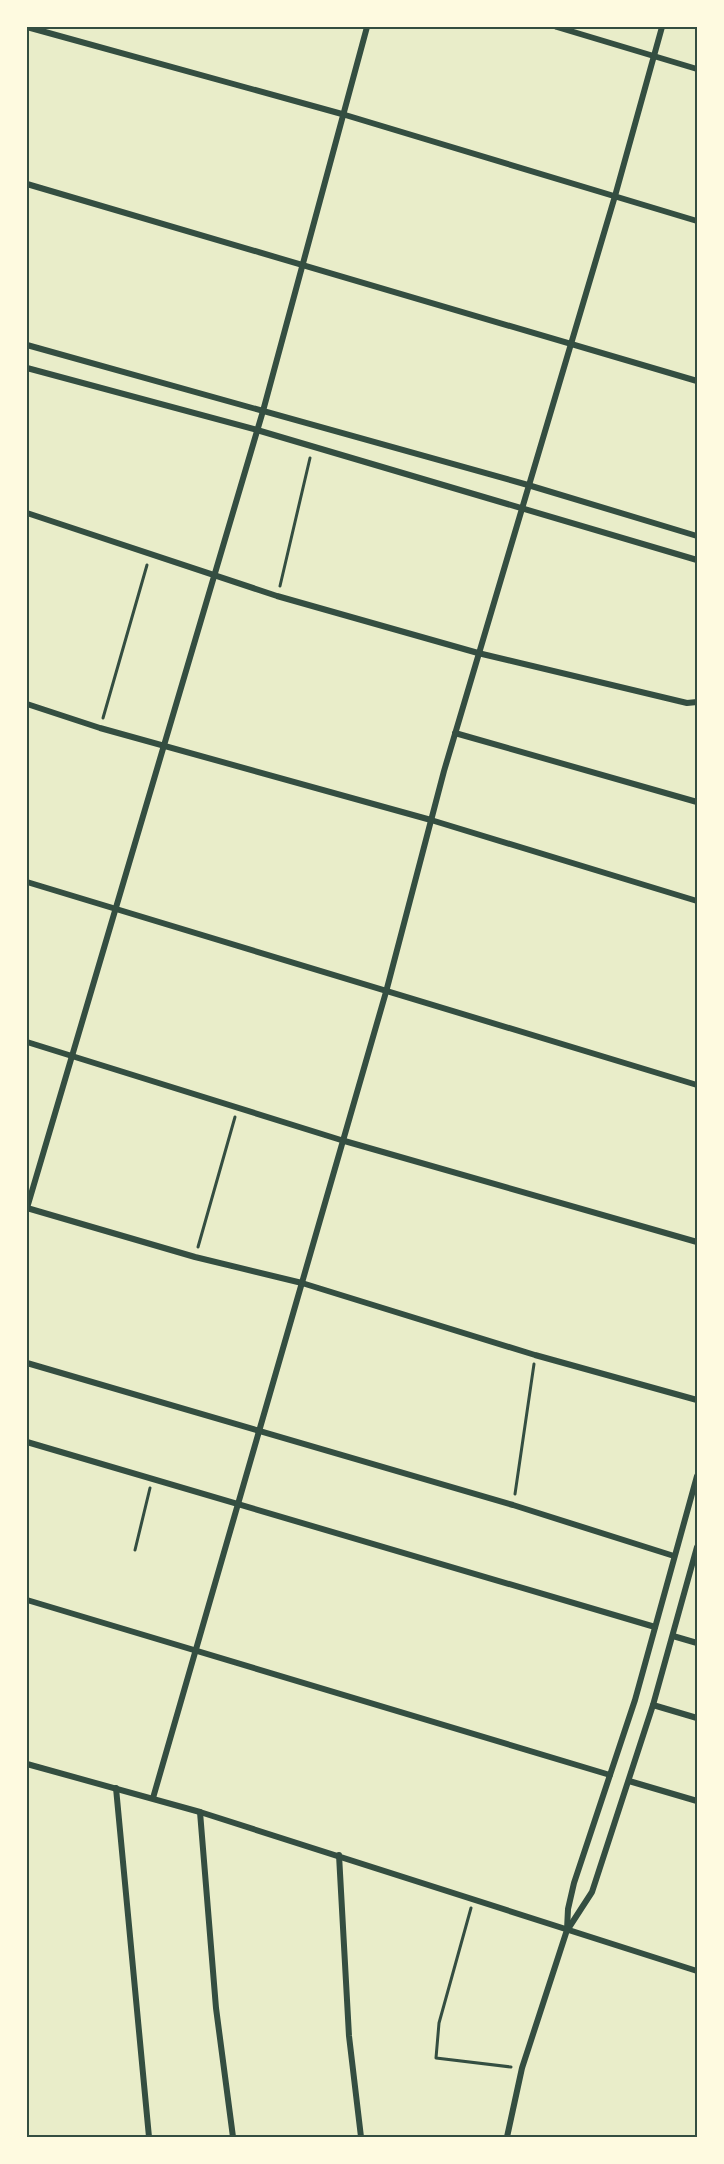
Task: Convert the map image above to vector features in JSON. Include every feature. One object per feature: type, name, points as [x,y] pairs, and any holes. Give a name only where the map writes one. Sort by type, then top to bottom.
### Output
[{"type":"street","points":[[27,27],[342,114],[697,221]]},
{"type":"street","points":[[367,27],[263,411],[27,1208],[195,1257],[302,1283],[535,1355],[697,1400]]},
{"type":"street","points":[[557,27],[697,69]]},
{"type":"street","points":[[153,1798],[198,1652],[258,1430],[386,992],[455,733],[615,196],[662,27]]},
{"type":"street","points":[[27,184],[697,381]]},
{"type":"street","points":[[27,345],[528,485],[697,536]]},
{"type":"street","points":[[27,368],[257,430],[697,560]]},
{"type":"street","points":[[27,513],[213,577],[478,653],[687,703],[697,702]]},
{"type":"street","points":[[27,704],[100,728],[430,820],[697,901]]},
{"type":"street","points":[[455,733],[697,802]]},
{"type":"street","points":[[27,882],[116,907],[386,992],[697,1085]]},
{"type":"street","points":[[27,1042],[341,1140],[697,1242]]},
{"type":"street","points":[[27,1363],[513,1505],[674,1556]]},
{"type":"street","points":[[27,1442],[152,1481],[655,1627]]},
{"type":"street","points":[[567,1930],[568,1909],[574,1883],[635,1700],[674,1556],[694,1501],[697,1476]]},
{"type":"street","points":[[507,2137],[522,2068],[567,1930],[592,1892],[654,1705],[694,1567],[697,1547]]},
{"type":"street","points":[[27,1600],[610,1775]]},
{"type":"street","points":[[673,1636],[697,1643]]},
{"type":"street","points":[[654,1705],[697,1718]]},
{"type":"street","points":[[27,1764],[200,1812],[697,1971]]},
{"type":"street","points":[[629,1781],[697,1801]]},
{"type":"street","points":[[116,1788],[149,2137]]},
{"type":"street","points":[[200,1812],[216,2008],[233,2137]]},
{"type":"street","points":[[339,1855],[349,2036],[361,2137]]},
{"type":"path","points":[[277,596],[312,448]]},
{"type":"path","points":[[100,728],[150,555]]},
{"type":"path","points":[[195,1257],[238,1107]]},
{"type":"path","points":[[513,1505],[535,1355]]},
{"type":"path","points":[[135,1550],[152,1481]]},
{"type":"path","points":[[473,1899],[439,2023],[436,2058],[522,2068]]}]
